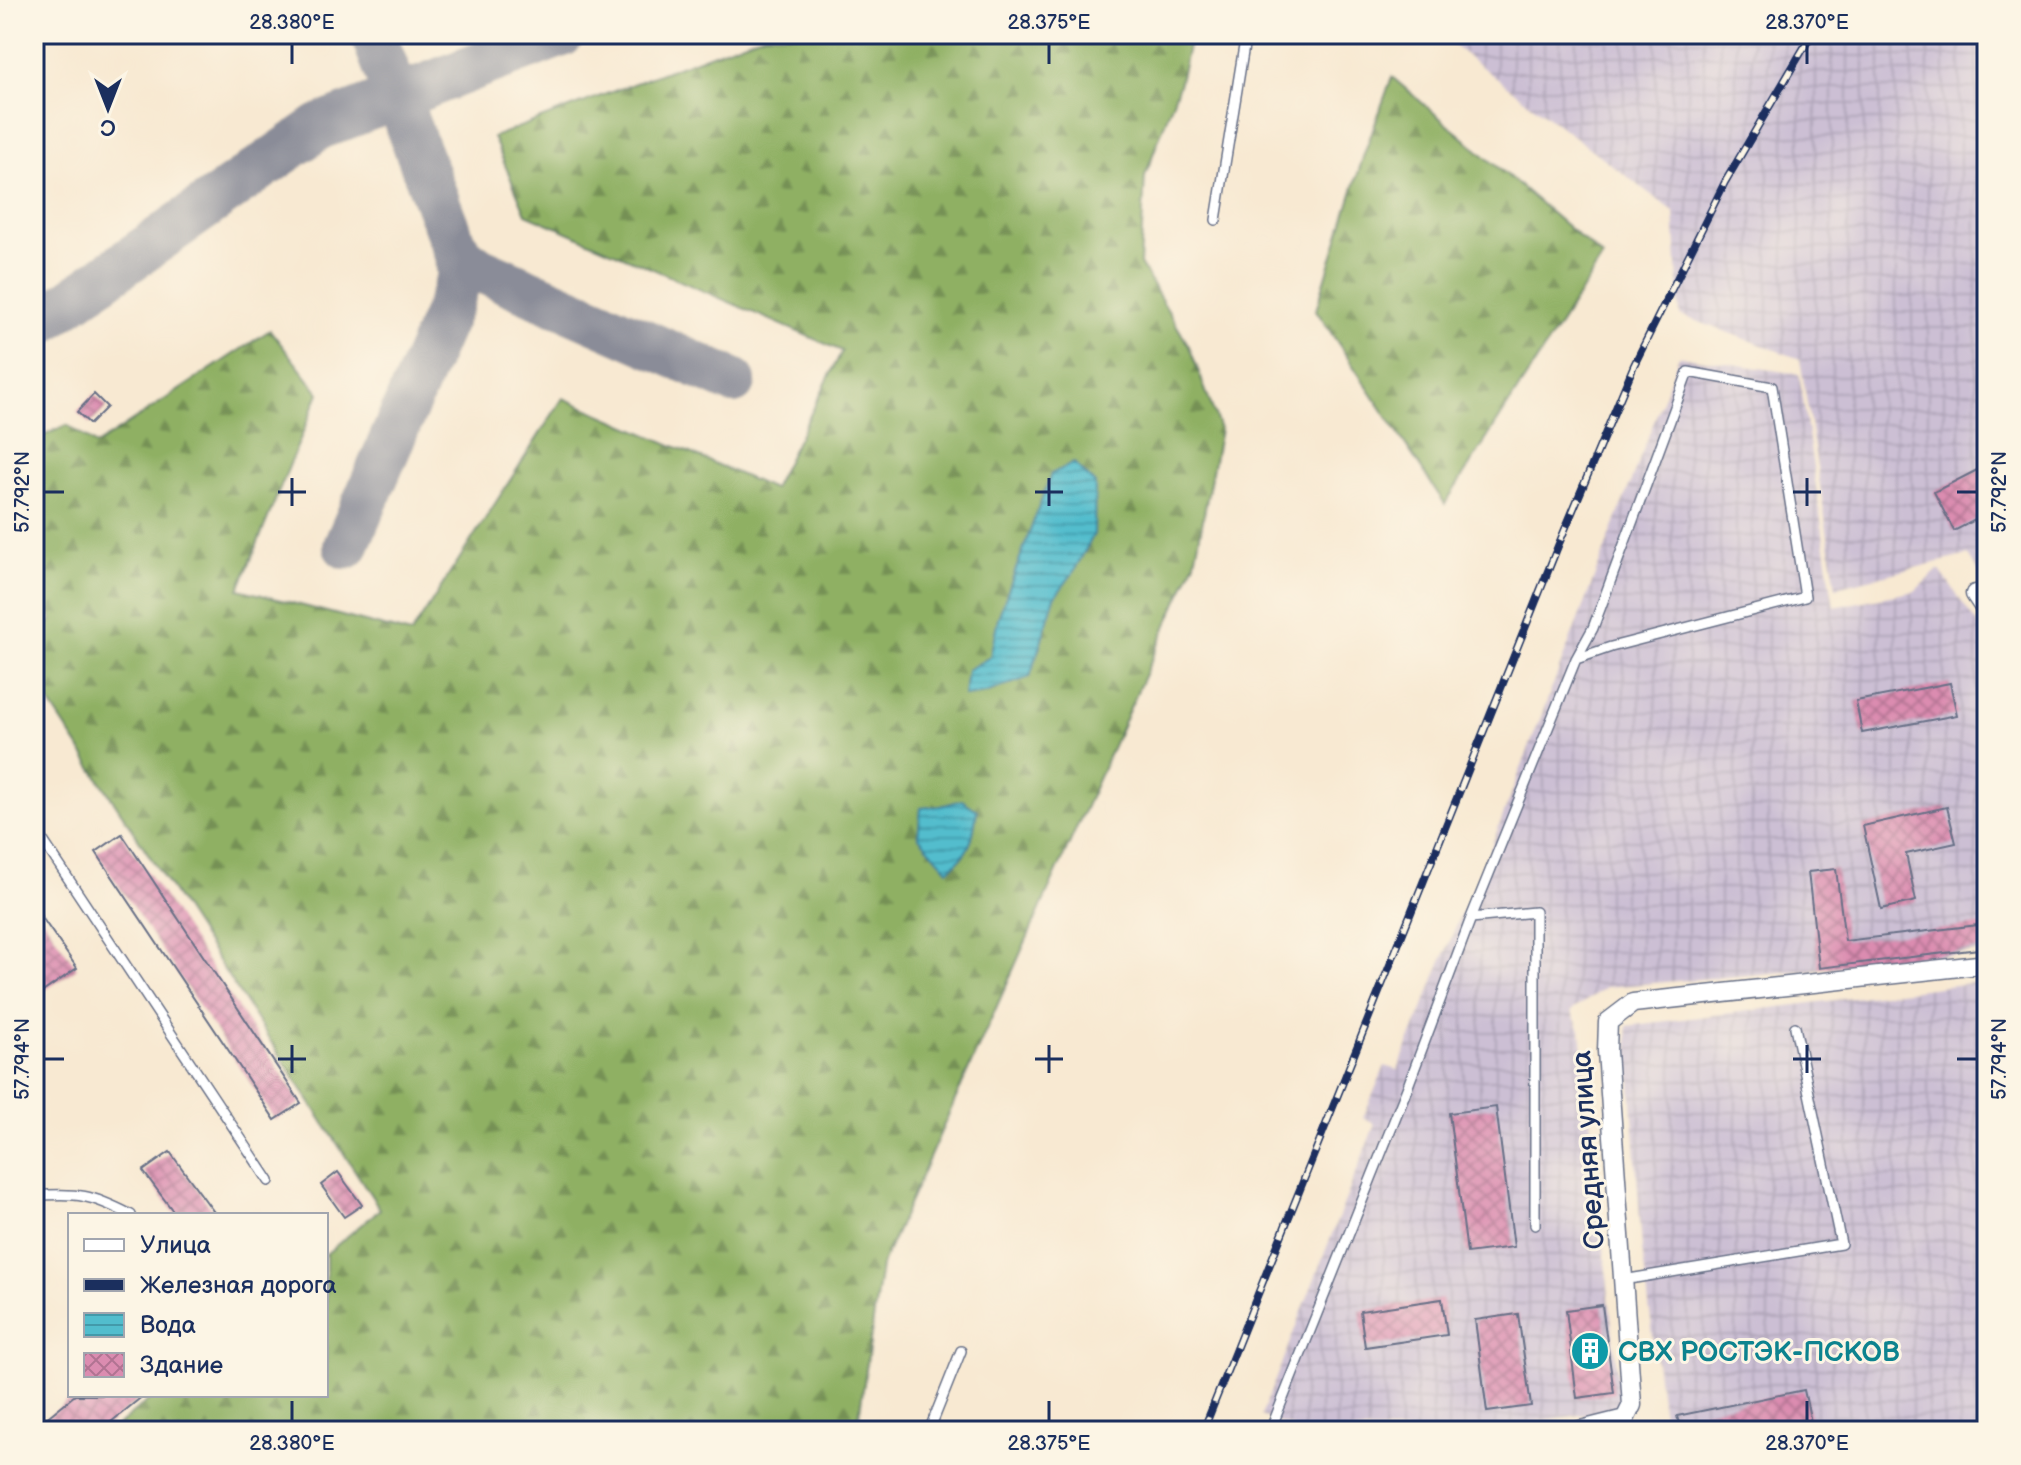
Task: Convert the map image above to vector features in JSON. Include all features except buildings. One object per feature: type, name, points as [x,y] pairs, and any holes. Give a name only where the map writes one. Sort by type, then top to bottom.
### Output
[{"type":"street","points":[[1975,594],[1987,612]]},
{"type":"street","name":"Средняя улица","points":[[1577,1431],[1625,1419],[1632,1405],[1607,1051],[1608,1022],[1633,1003],[1987,964]]},
{"type":"lane","points":[[1216,220],[1244,46],[1251,34]]},
{"type":"lane","points":[[1270,1431],[1408,1086],[1471,918],[1576,659],[1593,628],[1688,372],[1772,387],[1805,597],[1611,647],[1576,659]]},
{"type":"lane","points":[[34,827],[269,1181]]},
{"type":"lane","points":[[1471,918],[1535,912],[1535,1225]]},
{"type":"lane","points":[[1623,1280],[1841,1244],[1795,1027]]},
{"type":"lane","points":[[34,1196],[61,1194],[98,1198],[127,1213]]},
{"type":"lane","points":[[929,1431],[961,1351]]},
{"type":"shaded area","points":[[1438,34],[1987,34],[1987,586],[1968,555],[1836,587],[1800,359],[1680,315],[1674,212]]},
{"type":"shaded area","points":[[1679,356],[1799,374],[1834,607],[1915,591],[1939,569],[1987,638],[1987,951],[1606,987],[1571,1011],[1581,1032],[1621,1409],[1469,1431],[1302,1431],[1261,1416],[1375,1124],[1363,1118],[1385,1066],[1398,1070],[1460,916],[1470,902]]},
{"type":"shaded area","points":[[1987,981],[1987,1431],[1635,1431],[1664,1424],[1642,1249],[1627,1026]]},
{"type":"green space","points":[[764,34],[1191,34],[1179,85],[1145,176],[1140,264],[1189,346],[1220,429],[1195,562],[881,1266],[857,1431],[111,1431],[153,1397],[328,1397],[328,1252],[380,1209],[34,679],[34,636],[52,620],[34,584],[34,440],[67,425],[96,445],[270,330],[319,393],[239,589],[411,634],[563,398],[773,489],[842,351],[526,214],[493,137]]},
{"type":"green space","points":[[1392,77],[1603,257],[1445,504],[1316,310],[1364,154]]},
{"type":"water","points":[[1074,463],[1095,484],[1094,534],[1073,573],[1055,597],[1030,677],[985,693],[964,696],[967,670],[990,657],[998,618],[1051,474]]},
{"type":"water","points":[[962,800],[977,810],[974,829],[967,850],[948,870],[918,836],[921,808]]},
{"type":"taxiway","points":[[346,546],[460,276],[457,254],[373,34]]},
{"type":"taxiway","points":[[34,327],[319,127],[562,34]]},
{"type":"taxiway","points":[[454,246],[479,269],[733,381]]},
{"type":"railway","points":[[1203,1431],[1558,546],[1634,365],[1725,182],[1812,34]]},
{"type":"place","name":"СВХ РОСТЭК-ПСКОВ","points":[[1590,1351]]}]
